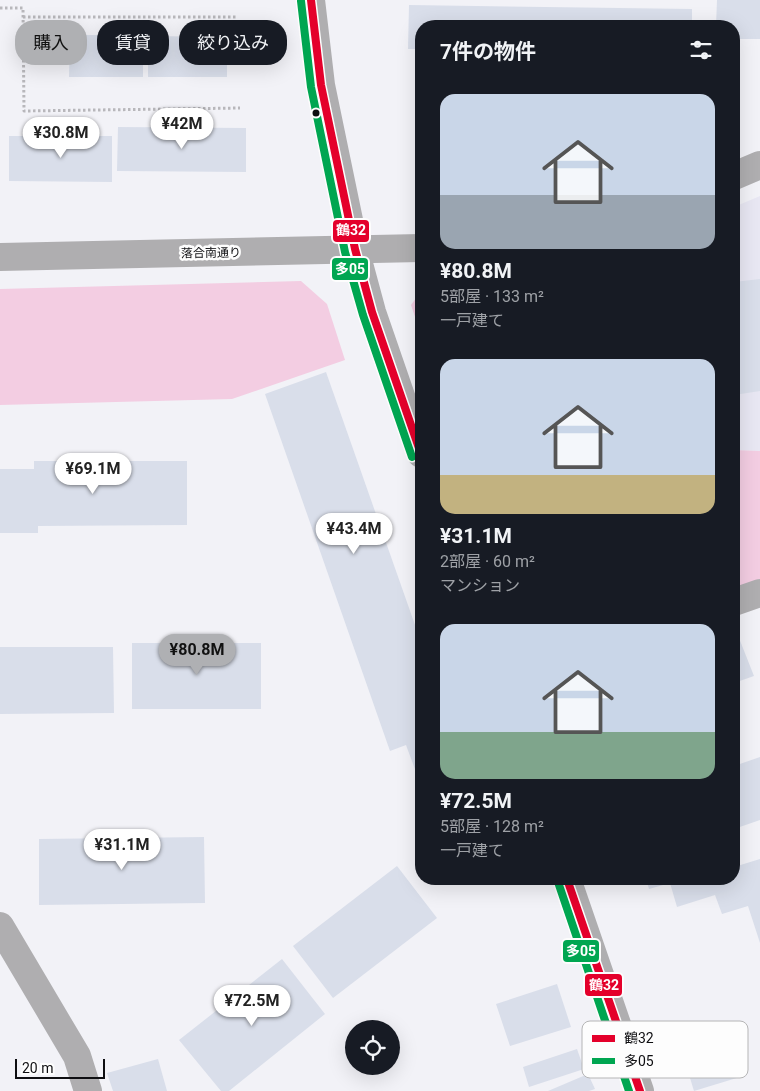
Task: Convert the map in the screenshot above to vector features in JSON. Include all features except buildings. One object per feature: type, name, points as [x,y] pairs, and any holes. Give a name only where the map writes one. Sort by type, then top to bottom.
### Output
[{"type":"street","points":[[311,0],[321,85],[355,249],[372,312],[415,437]]},
{"type":"street","points":[[740,173],[760,165]]},
{"type":"street","name":"落合南通り","points":[[0,257],[415,248]]},
{"type":"street","points":[[740,600],[760,593]]},
{"type":"street","points":[[569,885],[616,1021]]},
{"type":"street","points":[[0,926],[78,1056],[88,1091]]},
{"type":"street","points":[[636,1078],[640,1091]]},
{"type":"path","points":[[0,8],[22,8],[24,111],[240,108]]},
{"type":"path","points":[[22,18],[236,18]]},
{"type":"shaded area","points":[[760,196],[760,451],[740,450],[740,204]]},
{"type":"shaded area","points":[[301,281],[327,304],[345,360],[232,399],[0,405],[0,289]]},
{"type":"shaded area","points":[[415,299],[415,317],[411,305]]},
{"type":"shaded area","points":[[740,450],[760,451],[760,579],[740,586]]},
{"type":"transit line","name":"鶴32","points":[[311,0],[321,85],[355,249],[372,312],[415,437]]},
{"type":"transit line","name":"多05","points":[[301,1],[311,87],[345,252],[363,315],[412,457]]},
{"type":"transit line","name":"多05","points":[[559,885],[605,1021]]},
{"type":"transit line","name":"鶴32","points":[[569,885],[616,1021]]},
{"type":"transit line","name":"多05","points":[[625,1078],[629,1091]]},
{"type":"transit line","name":"鶴32","points":[[636,1078],[640,1091]]}]
